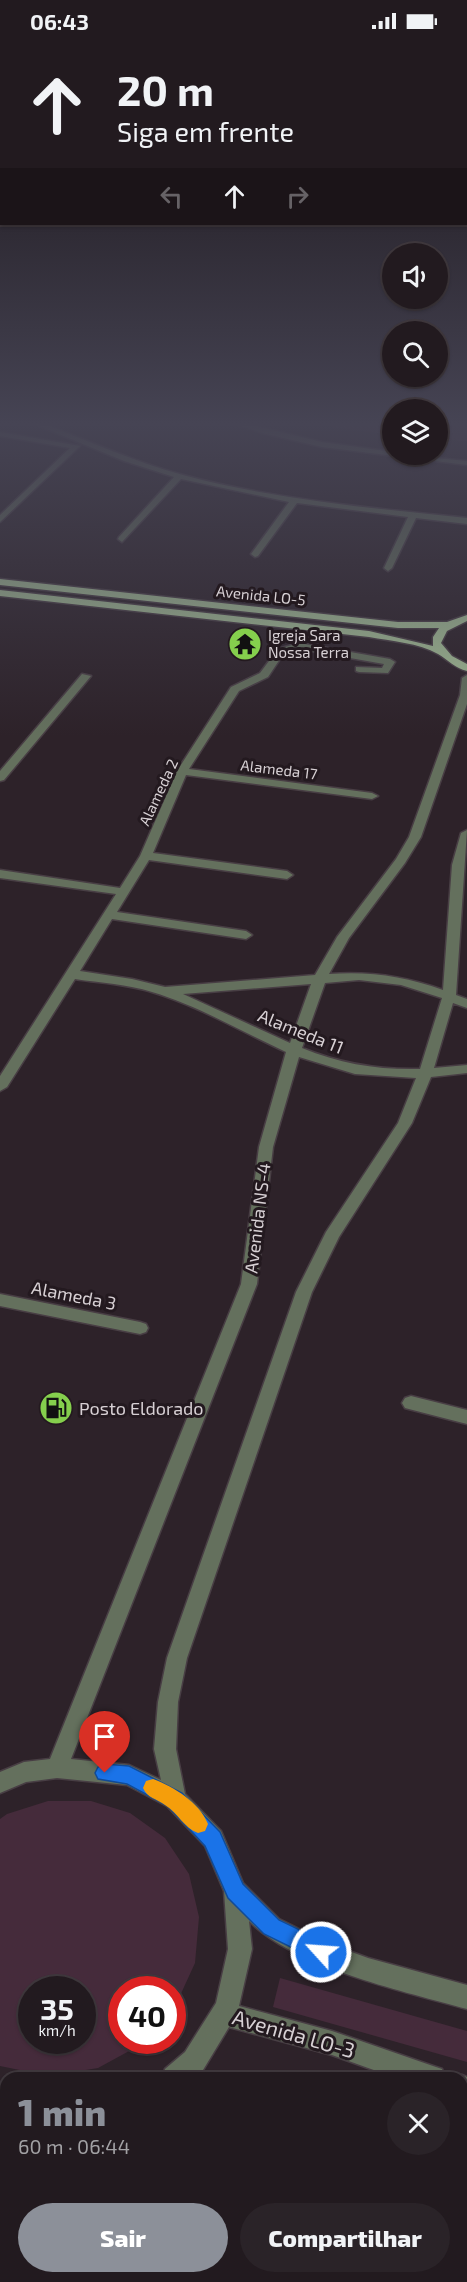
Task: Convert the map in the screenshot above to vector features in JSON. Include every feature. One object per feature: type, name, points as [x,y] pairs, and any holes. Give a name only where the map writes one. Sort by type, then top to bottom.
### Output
[{"type":"main road","name":"Avenida LO-5","points":[[0,582],[398,626],[448,625],[467,618]]},
{"type":"main road","name":"Avenida LO-5","points":[[0,593],[369,634],[419,644],[441,652],[467,668]]},
{"type":"main road","points":[[441,652],[436,643],[438,633],[448,625]]},
{"type":"street","points":[[122,539],[133,528]]},
{"type":"street","points":[[255,554],[274,528]]},
{"type":"street","points":[[388,568],[408,528]]},
{"type":"street","name":"Alameda 2","points":[[0,1087],[146,856],[182,771],[235,689],[264,675],[281,651],[299,646],[390,662],[385,671],[359,669]]},
{"type":"street","points":[[0,778],[86,676]]},
{"type":"street","name":"Avenida NS-4","points":[[57,1768],[249,1284],[266,1147],[294,1050],[319,980],[343,937],[401,860],[415,837],[465,695],[467,678]]},
{"type":"street","name":"Alameda 17","points":[[182,771],[372,796]]},
{"type":"street","points":[[175,1799],[165,1749],[168,1702],[181,1647],[304,1292],[333,1236],[405,1124],[425,1074],[449,996],[458,865],[467,833]]},
{"type":"street","points":[[146,856],[286,875]]},
{"type":"street","points":[[0,874],[124,892]]},
{"type":"street","points":[[109,915],[246,935]]},
{"type":"street","name":"Alameda 11","points":[[71,974],[165,991],[294,1050],[340,1066],[382,1072],[425,1074],[467,1069]]},
{"type":"street","name":"Alameda 11","points":[[165,991],[359,976],[390,977],[467,1004]]},
{"type":"street","name":"Alameda 3","points":[[0,1300],[140,1328]]},
{"type":"street","points":[[411,1403],[467,1417]]},
{"type":"street","points":[[0,1783],[24,1773],[57,1768],[129,1775],[175,1799],[213,1839],[236,1891],[240,1949],[223,2013],[194,2061],[181,2072]]},
{"type":"street","points":[[236,1891],[271,1927],[321,1952],[368,1970],[467,1997]]},
{"type":"street","name":"Avenida LO-3","points":[[223,2013],[332,2043],[416,2072]]},
{"type":"shaded area","points":[[48,1801],[91,1801],[130,1813],[165,1838],[189,1874],[199,1917],[195,1963],[186,1983],[186,1976],[108,1976],[108,2054],[124,2054],[98,2068],[74,2072],[29,2072],[0,2066],[0,1819],[7,1814]]},
{"type":"shaded area","points":[[280,1978],[467,2031],[467,2062],[273,2007]]},
{"type":"slow traffic","points":[[153,1788],[175,1799],[198,1824]]},
{"type":"place","name":"Igreja Sara Nossa Terra","points":[[245,644]]},
{"type":"place","name":"Posto Eldorado","points":[[56,1408]]},
{"type":"route","points":[[105,1773],[129,1775],[175,1799],[213,1839],[236,1891],[271,1927],[321,1952]]}]
